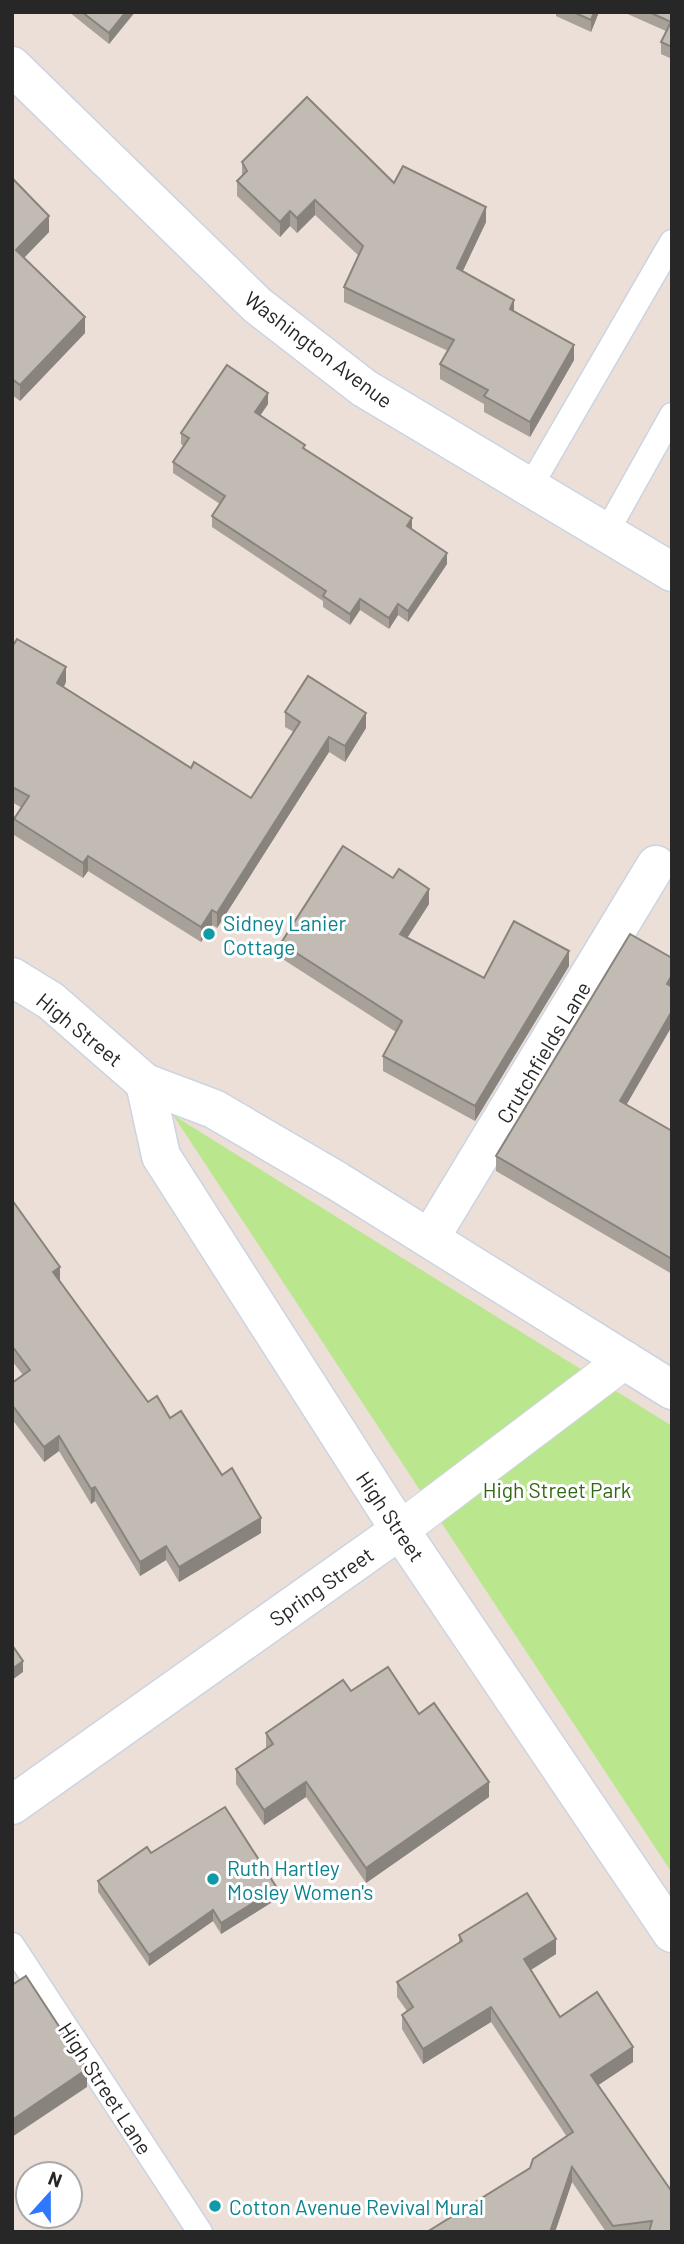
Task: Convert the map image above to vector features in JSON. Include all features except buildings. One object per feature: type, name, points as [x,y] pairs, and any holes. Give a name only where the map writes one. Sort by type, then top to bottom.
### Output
[{"type":"street","name":"Washington Avenue","points":[[12,66],[257,305],[364,388],[672,572]]},
{"type":"street","name":"Crutchfields Lane","points":[[430,1238],[656,865]]},
{"type":"street","name":"High Street","points":[[12,977],[51,1001],[145,1083],[214,1109],[430,1238],[672,1390]]},
{"type":"street","name":"High Street","points":[[145,1083],[160,1156],[400,1530],[672,1933]]},
{"type":"street","name":"Spring Street","points":[[12,1805],[400,1530],[625,1360]]},
{"type":"lane","points":[[530,487],[672,242]]},
{"type":"lane","points":[[606,533],[672,415]]},
{"type":"lane","name":"High Street Lane","points":[[12,1945],[200,2232]]},
{"type":"green space","name":"High Street Park","points":[[173,1115],[672,1426],[672,1873]]},
{"type":"place","name":"Sidney Lanier Cottage","points":[[209,934]]},
{"type":"place","name":"Ruth Hartley Mosley Women's","points":[[213,1879]]},
{"type":"place","name":"Cotton Avenue Revival Mural","points":[[215,2206]]}]
